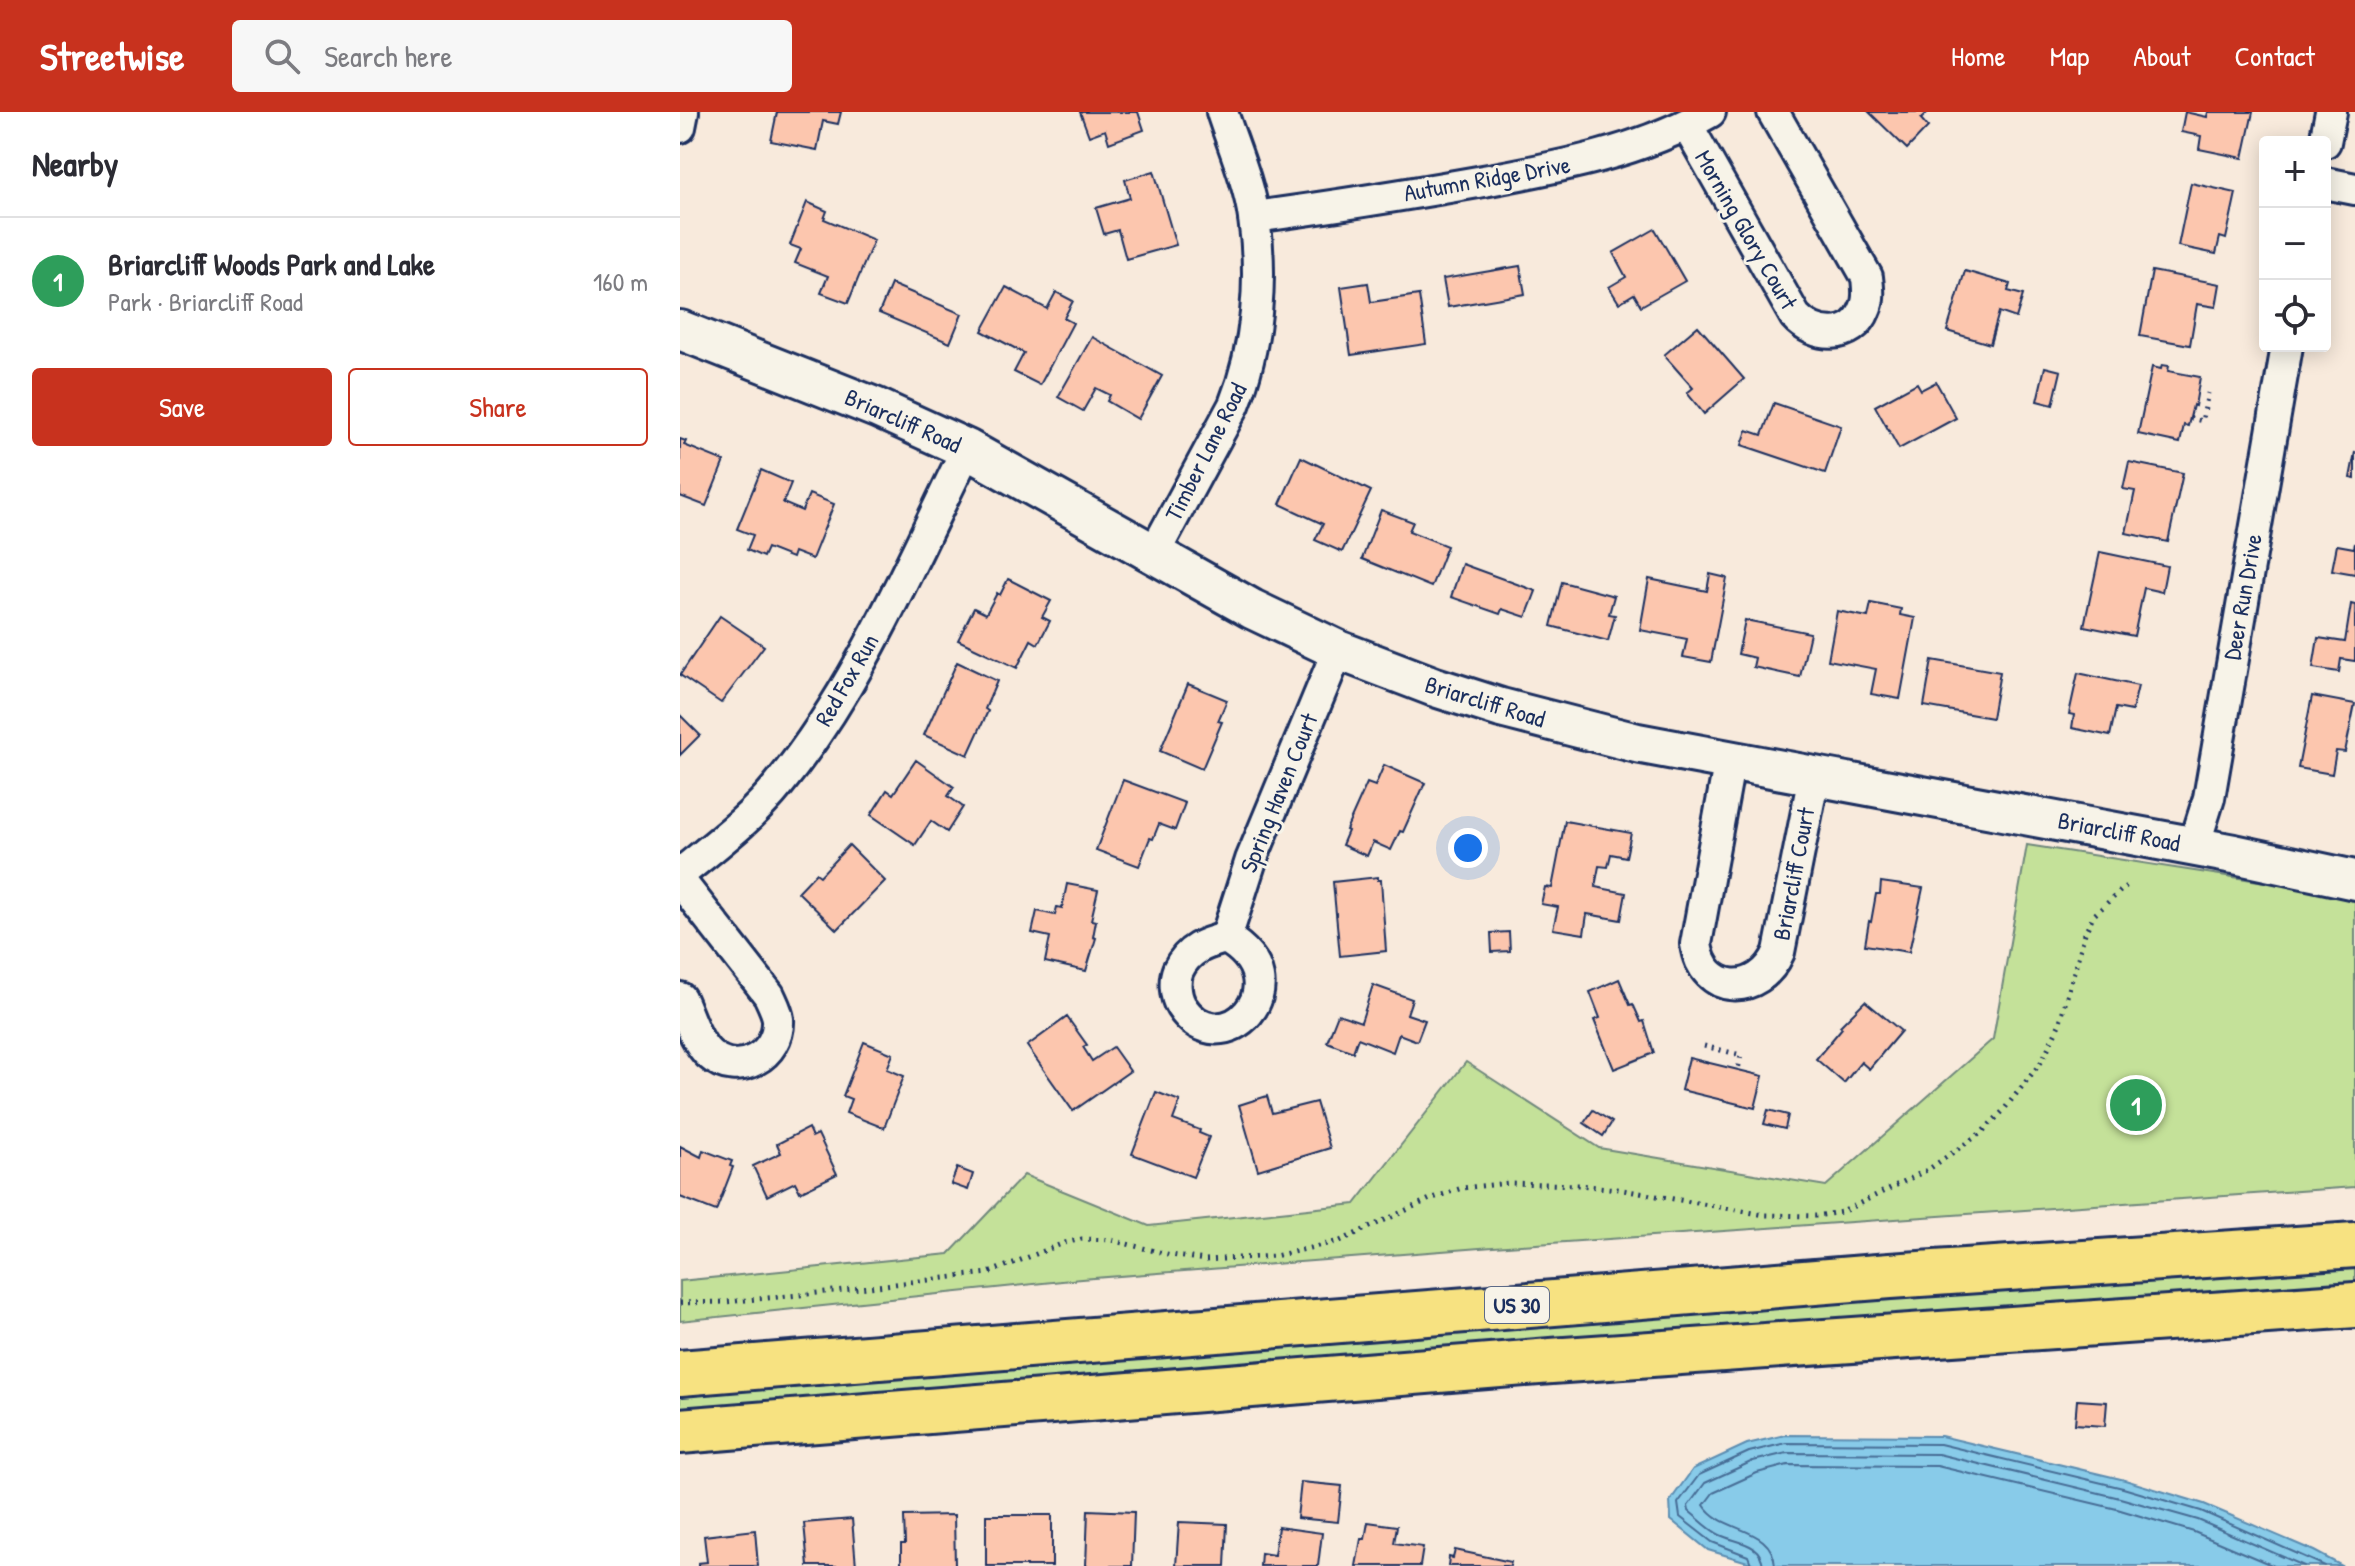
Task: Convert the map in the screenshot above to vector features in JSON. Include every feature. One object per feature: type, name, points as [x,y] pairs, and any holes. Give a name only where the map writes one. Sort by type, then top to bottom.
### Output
[{"type":"main road","name":"US 30","points":[[680,1373],[1890,1276],[2355,1245]]},
{"type":"main road","points":[[680,1431],[1567,1360],[2355,1305]]},
{"type":"street","points":[[680,127],[683,112]]},
{"type":"street","name":"Timber Lane Road","points":[[1153,555],[1216,441],[1243,381],[1255,323],[1257,256],[1254,217],[1222,112]]},
{"type":"street","name":"Morning Glory Court","points":[[1699,119],[1795,316],[1804,326],[1816,332],[1844,331],[1858,323],[1865,309],[1869,294],[1867,277],[1773,112]]},
{"type":"street","points":[[2326,136],[2331,112]]},
{"type":"street","name":"Autumn Ridge Drive","points":[[1254,217],[1552,169],[1627,149],[1699,119]]},
{"type":"street","points":[[2331,184],[2355,189]]},
{"type":"street","name":"Briarcliff Road","points":[[680,330],[877,408],[967,449],[1252,609],[1338,650],[1435,687],[1554,723],[1637,743],[2194,846],[2355,880]]},
{"type":"street","name":"Deer Run Drive","points":[[2194,846],[2209,798],[2286,352]]},
{"type":"street","name":"Red Fox Run","points":[[680,874],[740,825],[778,786],[837,706],[967,449]]},
{"type":"street","name":"Spring Haven Court","points":[[1226,938],[1251,860],[1338,650]]},
{"type":"street","name":"Briarcliff Court","points":[[1730,759],[1696,944],[1704,966],[1727,984],[1748,984],[1758,980],[1768,972],[1779,952],[1814,776]]},
{"type":"street","points":[[680,881],[769,995],[778,1016],[776,1040],[761,1058],[742,1065],[723,1065],[707,1052],[680,998]]},
{"type":"path","points":[[2190,418],[2202,421],[2208,393]]},
{"type":"path","points":[[680,1303],[800,1295],[988,1273],[1082,1239],[1111,1240],[1205,1260],[1275,1256],[1340,1241],[1430,1199],[1462,1188],[1509,1183],[1617,1189],[1765,1215],[1803,1217],[1842,1212],[1929,1169],[1981,1133],[2002,1112],[2042,1061],[2059,1025],[2085,933],[2093,916],[2126,886]]},
{"type":"path","points":[[1704,1046],[1741,1055],[1738,1070]]},
{"type":"green space","points":[[2027,845],[2355,896],[2355,1187],[1081,1279],[680,1321],[680,1281],[949,1254],[1024,1175],[1149,1226],[1355,1204],[1466,1062],[1599,1148],[1826,1186],[1993,1039]]},
{"type":"green space","points":[[2355,1267],[2355,1284],[1649,1332],[680,1410],[680,1393],[1765,1306]]},
{"type":"water","points":[[1785,1435],[1941,1436],[2125,1480],[2204,1504],[2342,1566],[1761,1566],[1708,1550],[1671,1520],[1670,1501],[1693,1469],[1747,1444]]},
{"type":"building","points":[[777,112],[841,112],[838,124],[823,121],[817,150],[771,141]]},
{"type":"building","points":[[1080,112],[1138,112],[1144,130],[1109,143],[1105,130],[1089,136]]},
{"type":"building","points":[[1869,112],[1928,112],[1921,119],[1928,127],[1907,149]]},
{"type":"building","points":[[2185,112],[2207,117],[2208,112],[2253,112],[2243,158],[2199,149],[2201,136],[2181,132]]},
{"type":"building","points":[[1154,171],[1176,245],[1126,259],[1118,230],[1104,234],[1096,208],[1130,198],[1125,180]]},
{"type":"building","points":[[2191,183],[2236,193],[2226,239],[2220,237],[2216,254],[2178,246]]},
{"type":"building","points":[[807,202],[827,211],[824,219],[874,240],[848,303],[821,293],[828,276],[795,263],[801,249],[790,245]]},
{"type":"building","points":[[1655,229],[1685,281],[1641,306],[1634,294],[1619,303],[1609,287],[1626,277],[1613,253]]},
{"type":"building","points":[[1520,266],[1525,294],[1448,307],[1443,279]]},
{"type":"building","points":[[1965,271],[2010,284],[2008,291],[2023,295],[2016,318],[1999,312],[1990,344],[1947,331]]},
{"type":"building","points":[[2152,271],[2220,284],[2216,307],[2197,304],[2190,345],[2140,336]]},
{"type":"building","points":[[1368,283],[1371,302],[1419,295],[1426,344],[1351,355],[1341,287]]},
{"type":"building","points":[[891,284],[962,314],[950,343],[879,313]]},
{"type":"building","points":[[1006,287],[1047,309],[1056,292],[1073,301],[1064,318],[1073,323],[1040,385],[1014,372],[1024,353],[982,331]]},
{"type":"building","points":[[1698,326],[1744,379],[1704,414],[1687,393],[1693,388],[1664,355]]},
{"type":"building","points":[[1092,337],[1162,376],[1138,419],[1107,401],[1110,395],[1096,388],[1083,411],[1058,397]]},
{"type":"building","points":[[2162,365],[2169,366],[2168,371],[2200,377],[2195,406],[2188,426],[2184,425],[2180,443],[2138,434],[2152,367],[2161,369]]},
{"type":"building","points":[[2045,367],[2061,371],[2053,405],[2037,401]]},
{"type":"building","points":[[1936,382],[1956,418],[1899,449],[1875,406],[1917,383],[1921,390]]},
{"type":"building","points":[[1774,403],[1841,426],[1825,473],[1742,445],[1747,430],[1762,435]]},
{"type":"building","points":[[680,439],[686,441],[684,445],[724,461],[706,506],[680,496]]},
{"type":"building","points":[[2355,452],[2355,479],[2350,478]]},
{"type":"building","points":[[1301,457],[1371,491],[1342,552],[1315,540],[1323,524],[1280,504]]},
{"type":"building","points":[[2129,462],[2183,473],[2168,542],[2126,533],[2135,491],[2123,489]]},
{"type":"building","points":[[761,470],[791,483],[783,503],[802,511],[809,494],[834,504],[812,559],[794,552],[792,558],[767,548],[763,557],[747,550],[753,535],[737,529]]},
{"type":"building","points":[[1381,510],[1413,522],[1409,531],[1447,546],[1431,587],[1362,559]]},
{"type":"building","points":[[2355,543],[2355,574],[2332,570],[2337,545],[2354,548]]},
{"type":"building","points":[[2100,552],[2167,566],[2162,592],[2144,588],[2134,636],[2084,626]]},
{"type":"building","points":[[1462,564],[1536,591],[1526,617],[1502,609],[1500,614],[1451,597]]},
{"type":"building","points":[[1710,574],[1727,578],[1711,662],[1683,657],[1687,639],[1640,630],[1649,579],[1707,591]]},
{"type":"building","points":[[1008,579],[1051,601],[1042,617],[1050,621],[1038,644],[1031,640],[1017,668],[958,640],[974,608],[986,614]]},
{"type":"building","points":[[1562,582],[1614,596],[1609,614],[1615,615],[1608,641],[1551,626]]},
{"type":"building","points":[[1871,603],[1901,609],[1900,615],[1915,618],[1900,699],[1871,694],[1876,669],[1828,660],[1837,611],[1868,617]]},
{"type":"building","points":[[2351,604],[2355,605],[2355,661],[2341,659],[2339,672],[2313,668],[2318,638],[2345,642]]},
{"type":"building","points":[[720,616],[764,646],[721,703],[680,675]]},
{"type":"building","points":[[1745,620],[1810,633],[1800,677],[1753,667],[1755,658],[1738,654]]},
{"type":"building","points":[[1932,660],[2000,672],[1992,718],[1924,706]]},
{"type":"building","points":[[957,662],[997,681],[985,709],[988,711],[968,755],[924,735]]},
{"type":"building","points":[[2078,673],[2138,686],[2132,711],[2116,708],[2110,736],[2072,728],[2074,715],[2069,714]]},
{"type":"building","points":[[1188,684],[1227,700],[1218,721],[1222,722],[1202,769],[1160,751]]},
{"type":"building","points":[[2312,696],[2355,704],[2345,752],[2336,751],[2332,774],[2298,768]]},
{"type":"building","points":[[680,715],[700,735],[680,755]]},
{"type":"building","points":[[916,760],[954,787],[948,796],[963,807],[947,832],[931,821],[915,845],[871,815],[887,790],[893,794]]},
{"type":"building","points":[[1384,765],[1425,783],[1403,832],[1400,831],[1391,850],[1373,842],[1367,856],[1342,845],[1367,783],[1375,786]]},
{"type":"building","points":[[1123,780],[1185,803],[1175,830],[1159,824],[1139,866],[1096,850]]},
{"type":"building","points":[[1565,821],[1631,833],[1626,857],[1611,854],[1608,867],[1599,866],[1595,887],[1626,893],[1621,920],[1587,914],[1584,934],[1553,929],[1558,907],[1541,904],[1545,887],[1552,888]]},
{"type":"building","points":[[849,845],[885,881],[837,930],[798,892],[816,873],[820,876]]},
{"type":"building","points":[[1378,877],[1381,880],[1386,951],[1340,956],[1333,882]]},
{"type":"building","points":[[1881,882],[1923,888],[1909,952],[1865,945]]},
{"type":"building","points":[[1067,884],[1098,890],[1091,920],[1096,921],[1093,937],[1096,938],[1086,971],[1045,962],[1050,937],[1032,933],[1037,911],[1055,915],[1057,907],[1062,908]]},
{"type":"building","points":[[1509,932],[1510,951],[1492,952],[1491,933]]},
{"type":"building","points":[[1619,979],[1630,1005],[1633,1004],[1641,1022],[1644,1021],[1654,1053],[1614,1069],[1594,1020],[1600,1018],[1590,992]]},
{"type":"building","points":[[1373,985],[1412,999],[1407,1014],[1425,1020],[1417,1041],[1399,1034],[1393,1052],[1358,1038],[1353,1052],[1327,1042],[1338,1014],[1361,1022]]},
{"type":"building","points":[[1865,1001],[1901,1031],[1869,1069],[1861,1062],[1844,1083],[1816,1059],[1842,1028],[1840,1026]]},
{"type":"building","points":[[1067,1017],[1087,1045],[1083,1047],[1092,1061],[1113,1047],[1130,1071],[1073,1111],[1027,1046]]},
{"type":"building","points":[[864,1042],[893,1054],[887,1069],[904,1076],[884,1128],[846,1113],[851,1099],[843,1096]]},
{"type":"building","points":[[1689,1058],[1763,1076],[1755,1108],[1681,1090]]},
{"type":"building","points":[[1156,1092],[1180,1101],[1173,1120],[1200,1130],[1199,1133],[1209,1137],[1193,1177],[1132,1154]]},
{"type":"building","points":[[1267,1096],[1272,1113],[1316,1102],[1330,1148],[1258,1170],[1239,1105]]},
{"type":"building","points":[[1593,1110],[1612,1122],[1603,1136],[1584,1123]]},
{"type":"building","points":[[1768,1110],[1788,1115],[1785,1129],[1764,1124]]},
{"type":"building","points":[[808,1128],[812,1137],[818,1134],[837,1174],[800,1192],[795,1182],[767,1196],[753,1166],[781,1153],[777,1144]]},
{"type":"building","points":[[680,1146],[701,1157],[703,1150],[732,1161],[730,1166],[733,1167],[716,1211],[680,1197]]},
{"type":"building","points":[[957,1168],[973,1174],[968,1190],[951,1184]]},
{"type":"building","points":[[2077,1400],[2107,1402],[2105,1426],[2075,1424]]},
{"type":"building","points":[[1301,1482],[1342,1486],[1338,1522],[1297,1518]]},
{"type":"building","points":[[1088,1510],[1134,1512],[1132,1566],[1086,1566]]},
{"type":"building","points":[[954,1515],[955,1566],[901,1566],[901,1544],[905,1544],[904,1516]]},
{"type":"building","points":[[986,1515],[1052,1515],[1052,1566],[986,1566]]},
{"type":"building","points":[[852,1519],[856,1566],[808,1566],[804,1523]]},
{"type":"building","points":[[1179,1522],[1227,1524],[1225,1566],[1176,1566]]},
{"type":"building","points":[[1368,1522],[1397,1526],[1394,1543],[1423,1547],[1420,1566],[1356,1566]]},
{"type":"building","points":[[1278,1527],[1322,1533],[1318,1566],[1260,1566],[1261,1553],[1274,1555]]},
{"type":"building","points":[[755,1530],[758,1566],[698,1566],[698,1563],[707,1562],[704,1536]]},
{"type":"building","points":[[1455,1550],[1511,1562],[1510,1566],[1448,1566],[1449,1557],[1453,1558]]},
{"type":"place","name":"Briarcliff Woods Park and Lake","points":[[2136,1105]]}]
